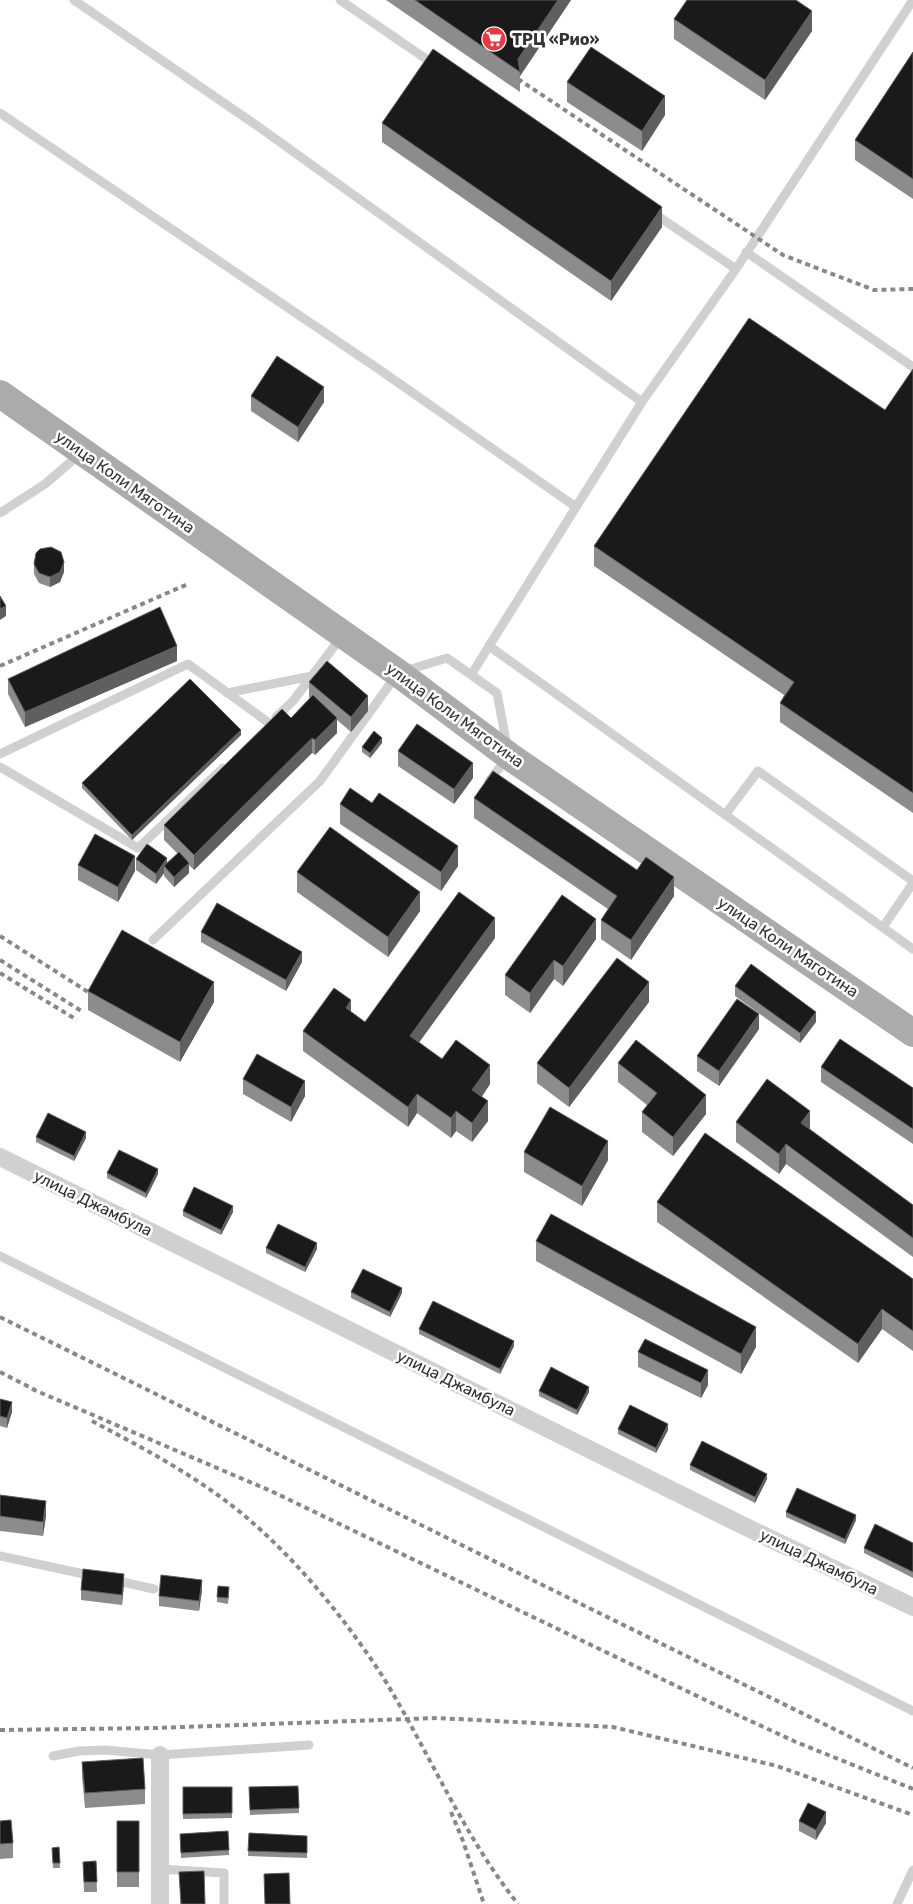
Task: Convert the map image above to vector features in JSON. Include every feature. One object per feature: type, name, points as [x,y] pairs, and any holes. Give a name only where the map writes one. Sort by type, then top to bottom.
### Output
[{"type":"main road","name":"улица Коли Мяготина","points":[[0,394],[398,673],[509,756],[913,1033]]},
{"type":"street","name":"улица Джамбула","points":[[0,1157],[913,1607]]},
{"type":"street","points":[[160,1755],[160,1904]]},
{"type":"lane","points":[[74,0],[264,131],[642,402]]},
{"type":"lane","points":[[340,0],[445,71]]},
{"type":"lane","points":[[471,675],[642,402],[736,269],[913,0]]},
{"type":"lane","points":[[0,113],[380,370],[576,507]]},
{"type":"lane","points":[[645,208],[736,269]]},
{"type":"lane","points":[[746,252],[913,366]]},
{"type":"lane","points":[[1,514],[45,484],[82,452]]},
{"type":"lane","points":[[0,754],[188,664],[227,693],[266,727],[293,701],[343,634]]},
{"type":"lane","points":[[489,646],[913,949]]},
{"type":"lane","points":[[153,940],[320,781],[398,673],[447,658],[497,693],[509,756],[484,787]]},
{"type":"lane","points":[[227,693],[312,676]]},
{"type":"lane","points":[[0,766],[138,848],[228,763]]},
{"type":"lane","points":[[726,815],[758,771],[913,882],[883,927]]},
{"type":"lane","points":[[0,1256],[913,1711]]},
{"type":"lane","points":[[0,1556],[154,1589]]},
{"type":"lane","points":[[53,1756],[79,1751],[105,1750],[160,1755],[309,1745]]},
{"type":"lane","points":[[160,1870],[224,1872],[224,1904]]},
{"type":"lane","points":[[897,1904],[913,1870]]},
{"type":"building","points":[[415,0],[558,0],[518,59],[520,72]]},
{"type":"building","points":[[687,0],[796,0],[812,11],[765,80],[674,19]]},
{"type":"building","points":[[591,47],[665,96],[642,131],[567,82]]},
{"type":"building","points":[[433,49],[662,207],[611,281],[382,123]]},
{"type":"building","points":[[913,52],[913,179],[855,140]]},
{"type":"building","points":[[749,318],[885,410],[913,369],[913,793],[780,703],[794,682],[594,546]]},
{"type":"building","points":[[277,356],[324,387],[298,427],[251,396]]},
{"type":"building","points":[[51,547],[61,552],[64,562],[60,572],[50,577],[39,573],[34,564],[36,553],[40,549]]},
{"type":"building","points":[[0,596],[6,606],[0,609]]},
{"type":"building","points":[[160,607],[177,646],[25,712],[8,679]]},
{"type":"building","points":[[327,661],[368,696],[351,717],[309,682]]},
{"type":"building","points":[[190,679],[241,730],[132,835],[82,783]]},
{"type":"building","points":[[313,695],[337,718],[315,740],[312,738],[194,855],[164,825],[282,709],[291,718]]},
{"type":"building","points":[[417,724],[473,763],[454,789],[398,751]]},
{"type":"building","points":[[374,731],[382,738],[370,753],[362,747]]},
{"type":"building","points":[[493,771],[637,870],[646,857],[674,877],[631,940],[601,920],[617,896],[474,798]]},
{"type":"building","points":[[350,788],[372,803],[379,793],[458,846],[441,872],[340,804]]},
{"type":"building","points":[[330,827],[420,892],[388,937],[297,872]]},
{"type":"building","points":[[95,834],[135,856],[118,887],[78,865]]},
{"type":"building","points":[[147,844],[167,858],[156,874],[136,859]]},
{"type":"building","points":[[179,852],[189,863],[174,877],[164,866]]},
{"type":"building","points":[[459,892],[495,918],[410,1036],[442,1059],[456,1040],[490,1065],[472,1090],[488,1101],[472,1123],[456,1111],[451,1118],[417,1094],[408,1107],[303,1031],[334,988],[351,1000],[346,1008],[365,1022]]},
{"type":"building","points":[[562,895],[596,919],[563,966],[554,960],[530,993],[505,975]]},
{"type":"building","points":[[217,903],[302,952],[286,980],[201,932]]},
{"type":"building","points":[[122,930],[214,982],[180,1042],[88,991]]},
{"type":"building","points":[[617,958],[649,982],[569,1088],[537,1063]]},
{"type":"building","points":[[751,964],[816,1012],[800,1033],[735,986]]},
{"type":"building","points":[[737,999],[759,1014],[719,1071],[697,1056]]},
{"type":"building","points":[[840,1039],[913,1088],[913,1129],[821,1067]]},
{"type":"building","points":[[636,1040],[706,1095],[673,1137],[642,1112],[657,1093],[618,1063]]},
{"type":"building","points":[[257,1054],[305,1081],[291,1107],[243,1079]]},
{"type":"building","points":[[767,1079],[810,1111],[801,1123],[913,1205],[913,1238],[786,1144],[779,1154],[736,1122]]},
{"type":"building","points":[[550,1107],[608,1141],[582,1186],[524,1152]]},
{"type":"building","points":[[48,1113],[86,1132],[74,1156],[36,1137]]},
{"type":"building","points":[[705,1133],[913,1279],[913,1331],[882,1309],[858,1344],[657,1202]]},
{"type":"building","points":[[119,1150],[158,1169],[146,1193],[107,1173]]},
{"type":"building","points":[[194,1187],[233,1206],[221,1230],[183,1211]]},
{"type":"building","points":[[551,1214],[756,1327],[741,1354],[536,1241]]},
{"type":"building","points":[[278,1224],[317,1243],[305,1267],[266,1248]]},
{"type":"building","points":[[363,1269],[402,1288],[390,1312],[351,1292]]},
{"type":"building","points":[[433,1301],[514,1341],[500,1369],[419,1329]]},
{"type":"building","points":[[645,1339],[708,1370],[701,1383],[638,1352]]},
{"type":"building","points":[[551,1367],[589,1387],[577,1410],[539,1391]]},
{"type":"building","points":[[0,1399],[12,1402],[7,1418],[0,1416]]},
{"type":"building","points":[[630,1405],[668,1424],[656,1448],[618,1429]]},
{"type":"building","points":[[702,1441],[767,1474],[755,1497],[690,1465]]},
{"type":"building","points":[[797,1488],[856,1515],[845,1539],[786,1512]]},
{"type":"building","points":[[0,1495],[46,1501],[43,1522],[0,1516]]},
{"type":"building","points":[[875,1524],[913,1543],[913,1572],[864,1548]]},
{"type":"building","points":[[83,1569],[124,1574],[122,1595],[81,1590]]},
{"type":"building","points":[[161,1575],[202,1580],[199,1601],[159,1596]]},
{"type":"building","points":[[218,1586],[229,1587],[228,1598],[217,1597]]},
{"type":"building","points":[[143,1758],[145,1789],[85,1793],[82,1762]]},
{"type":"building","points":[[298,1786],[299,1808],[250,1810],[249,1787]]},
{"type":"building","points":[[183,1787],[232,1787],[232,1813],[183,1814]]},
{"type":"building","points":[[808,1803],[826,1812],[816,1830],[799,1821]]},
{"type":"building","points":[[11,1820],[13,1843],[0,1844],[0,1821]]},
{"type":"building","points":[[117,1821],[139,1821],[139,1872],[117,1872]]},
{"type":"building","points":[[228,1831],[229,1850],[181,1853],[180,1834]]},
{"type":"building","points":[[249,1833],[307,1836],[307,1853],[248,1851]]},
{"type":"building","points":[[59,1847],[60,1863],[53,1863],[52,1848]]},
{"type":"building","points":[[96,1861],[97,1882],[84,1882],[83,1862]]},
{"type":"building","points":[[204,1871],[205,1904],[181,1904],[179,1872]]},
{"type":"building","points":[[289,1873],[290,1904],[265,1904],[264,1874]]},
{"type":"railway","points":[[518,79],[783,255],[874,290],[913,289]]},
{"type":"railway","points":[[0,666],[188,584]]},
{"type":"railway","points":[[0,936],[96,997]]},
{"type":"railway","points":[[0,960],[83,1012]]},
{"type":"railway","points":[[0,973],[77,1020]]},
{"type":"railway","points":[[0,1317],[913,1768]]},
{"type":"railway","points":[[0,1372],[37,1391]]},
{"type":"railway","points":[[32,1389],[271,1491],[720,1707],[796,1742],[913,1789]]},
{"type":"railway","points":[[92,1421],[152,1453],[210,1489],[265,1534],[320,1592],[353,1634],[383,1677],[463,1822],[498,1878],[518,1904]]},
{"type":"railway","points":[[0,1730],[155,1728],[437,1718],[613,1727],[777,1766],[913,1815]]},
{"type":"railway","points":[[451,1812],[463,1841],[484,1904]]},
{"type":"place","name":"ТРЦ «Рио»","points":[[494,39]]}]
